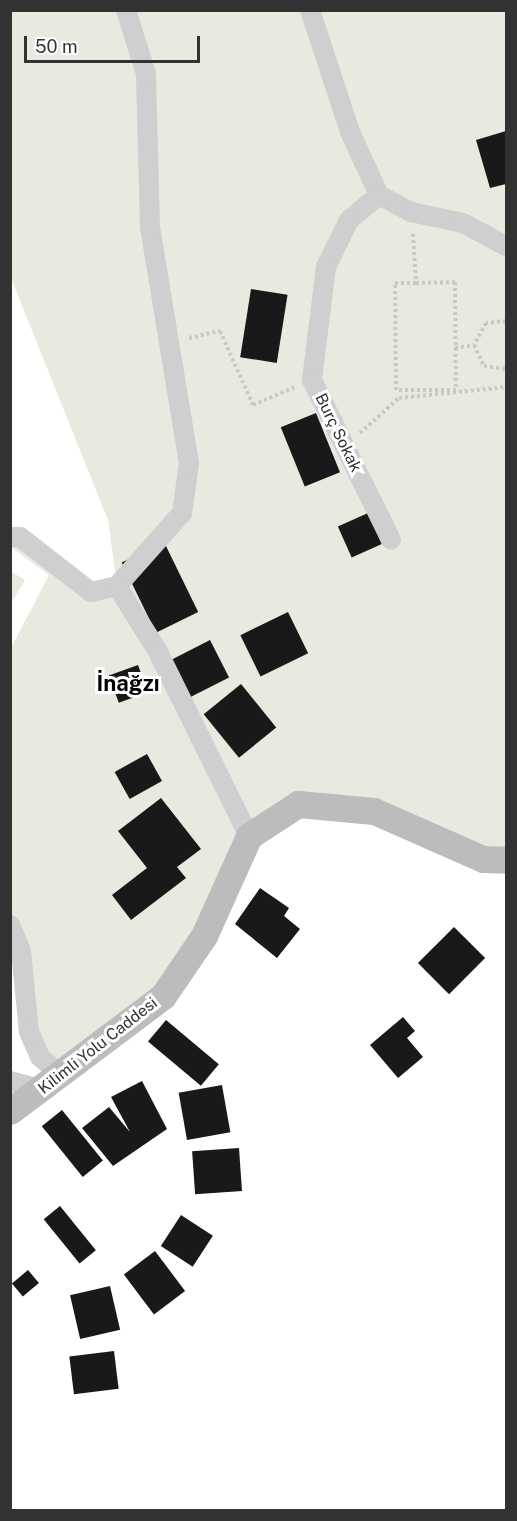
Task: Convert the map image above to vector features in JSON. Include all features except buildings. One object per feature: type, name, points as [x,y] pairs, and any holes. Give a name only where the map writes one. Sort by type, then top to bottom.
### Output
[{"type":"main road","points":[[249,836],[298,804],[374,811],[483,859],[507,860]]},
{"type":"main road","name":"Kilimli Yolu Caddesi","points":[[10,1111],[53,1083],[163,996],[204,936],[249,836]]},
{"type":"street","points":[[10,537],[20,537],[91,592],[117,586],[182,513],[189,463],[150,228],[146,74],[126,10]]},
{"type":"street","points":[[310,10],[350,132],[379,195],[411,212],[463,223],[507,246]]},
{"type":"street","name":"Burç Sokak","points":[[379,195],[349,220],[326,267],[312,380],[391,540]]},
{"type":"street","points":[[117,586],[157,650],[249,836]]},
{"type":"street","points":[[10,925],[21,951],[29,1032],[53,1083]]},
{"type":"street","points":[[10,1081],[53,1083]]},
{"type":"path","points":[[411,212],[416,283]]},
{"type":"path","points":[[455,282],[456,390],[396,390],[395,283],[416,283],[455,282]]},
{"type":"path","points":[[474,345],[486,323],[507,321]]},
{"type":"path","points":[[167,333],[180,327],[185,339],[213,328],[220,331],[253,405],[312,380]]},
{"type":"path","points":[[455,348],[474,345]]},
{"type":"path","points":[[474,345],[484,366],[507,369]]},
{"type":"path","points":[[406,397],[460,396],[507,387]]},
{"type":"path","points":[[344,445],[413,390]]},
{"type":"shaded area","points":[[11,11],[506,11],[506,860],[374,811],[298,804],[249,837],[163,996],[62,1076],[40,1057],[11,925],[11,648],[49,575],[11,547],[11,537],[91,592],[117,586],[108,520],[11,278]]},
{"type":"shaded area","points":[[10,571],[25,580],[12,602],[10,601]]},
{"type":"district","name":"İnağzı","points":[[128,684]]}]
